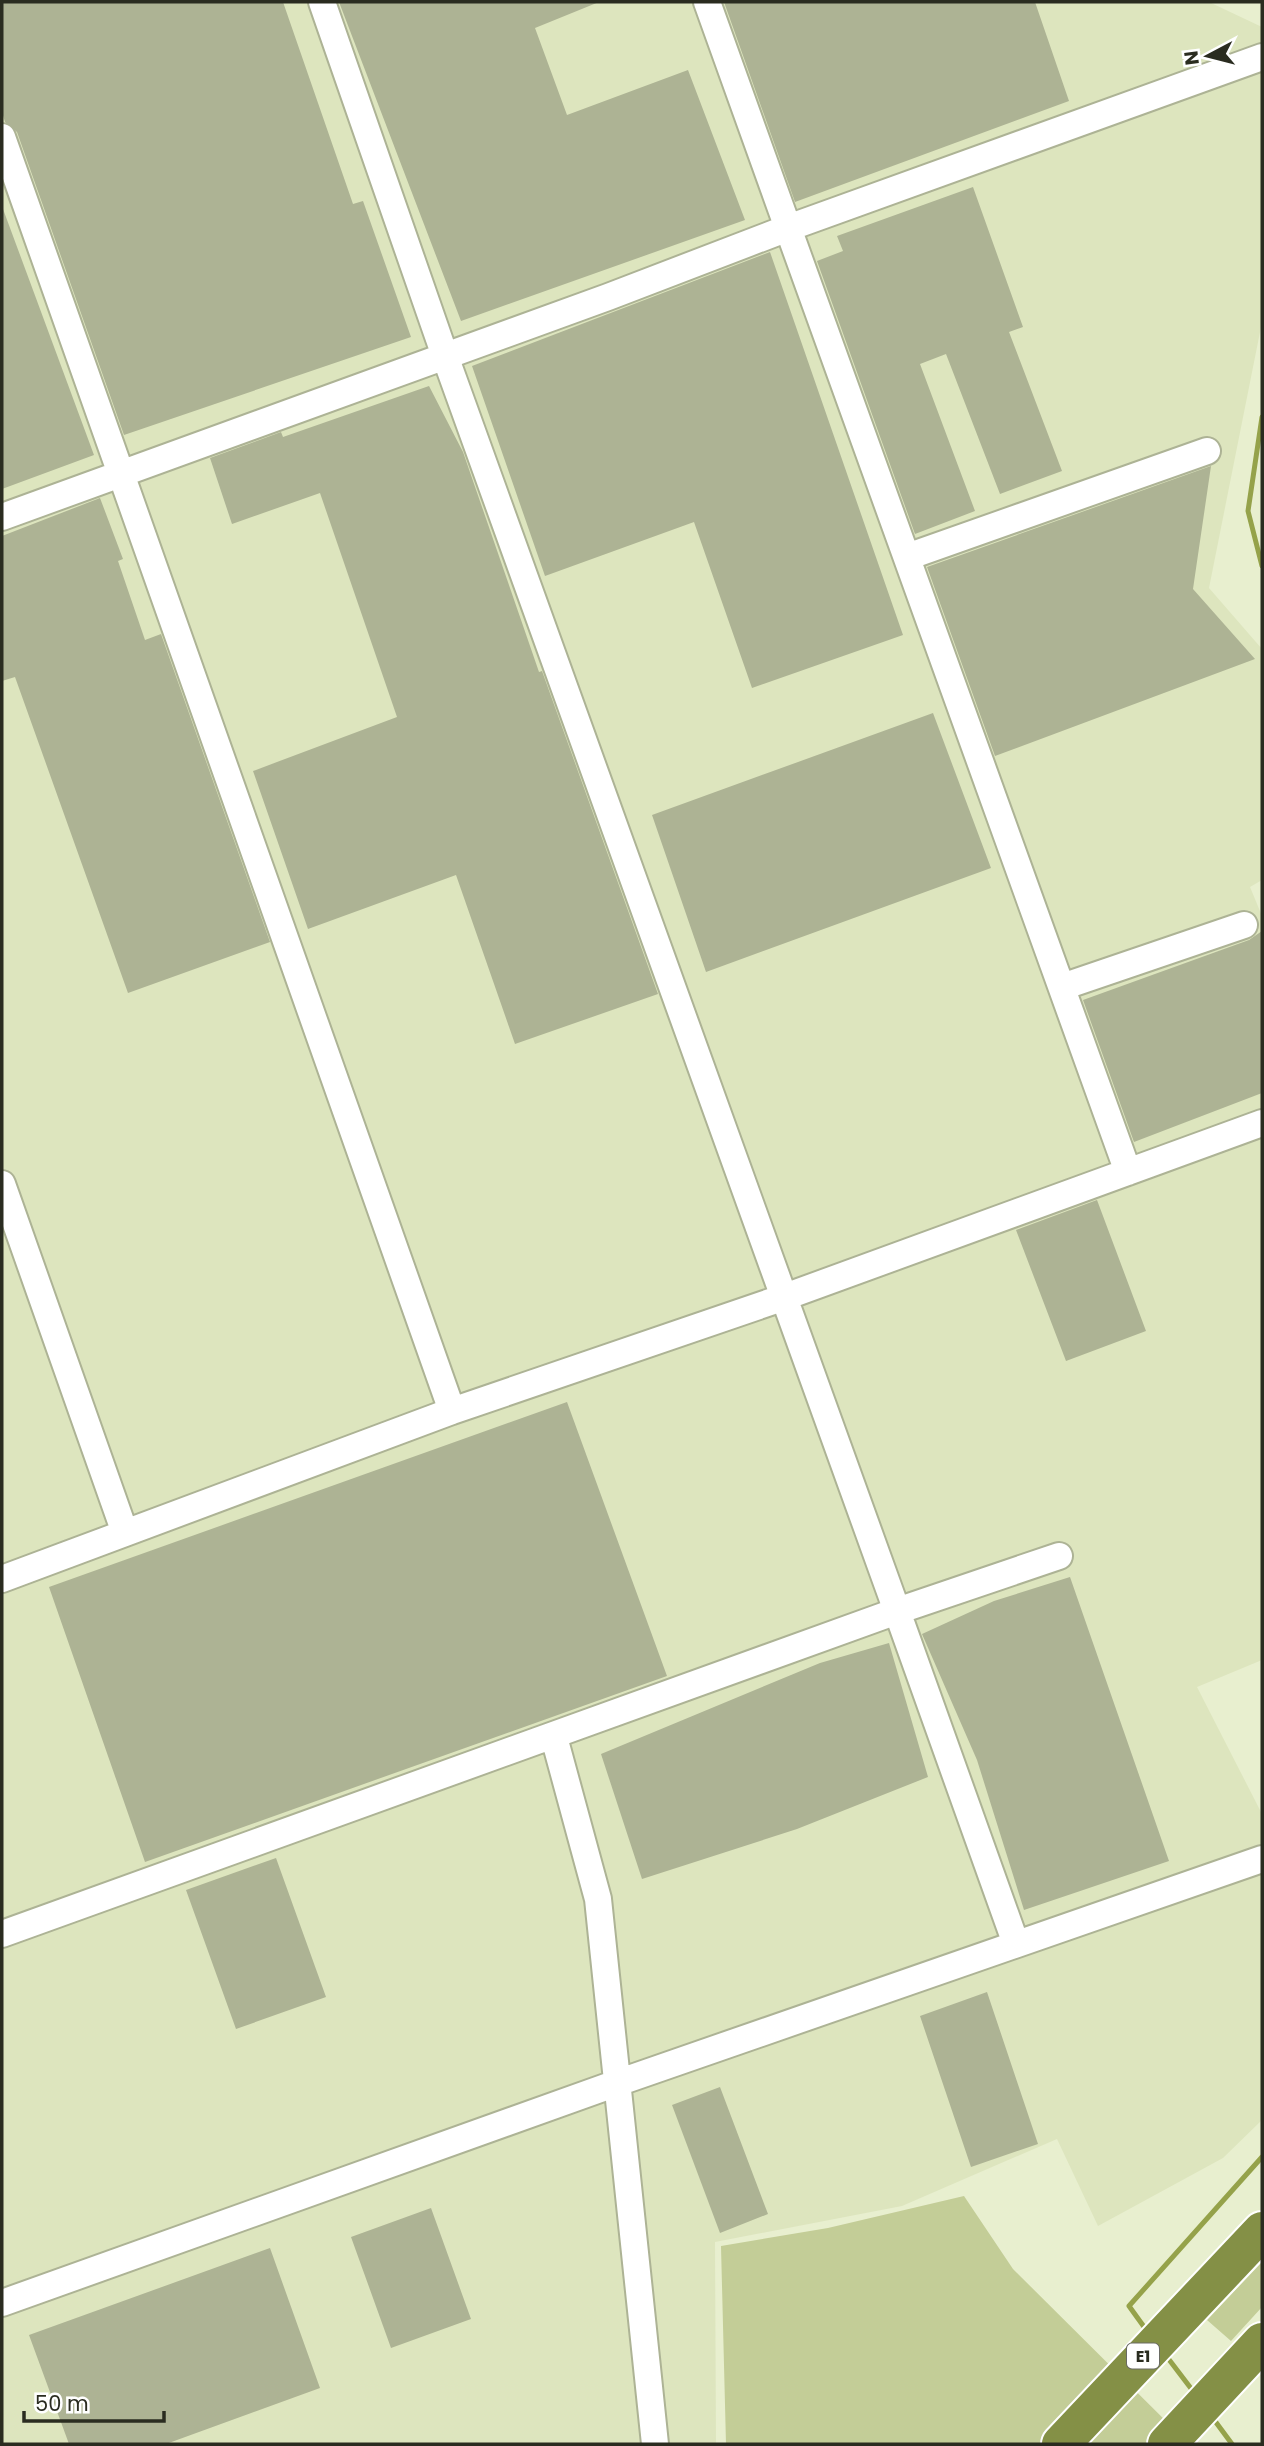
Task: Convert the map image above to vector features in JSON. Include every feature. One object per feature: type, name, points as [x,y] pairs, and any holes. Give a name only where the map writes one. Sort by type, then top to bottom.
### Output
[{"type":"highway","name":"E1","points":[[1061,2444],[1262,2231]]},
{"type":"highway","points":[[1167,2444],[1262,2342]]},
{"type":"lane","points":[[321,2],[782,1298],[1016,1944]]},
{"type":"lane","points":[[707,2],[1128,1172]]},
{"type":"lane","points":[[2,517],[1262,57]]},
{"type":"lane","points":[[2,137],[452,1411]]},
{"type":"lane","points":[[907,557],[1207,451]]},
{"type":"lane","points":[[1062,987],[1244,925]]},
{"type":"lane","points":[[2,1579],[452,1411],[782,1298],[1262,1124]]},
{"type":"lane","points":[[2,1184],[125,1533]]},
{"type":"lane","points":[[2,1934],[897,1611],[1059,1556]]},
{"type":"lane","points":[[554,1737],[598,1899],[654,2444]]},
{"type":"lane","points":[[2,2303],[617,2082],[1262,1859]]},
{"type":"shaded area","points":[[2,2],[1209,2],[1262,27],[1262,322],[1209,588],[1262,649],[1262,880],[1250,887],[1262,916],[1262,1660],[1197,1687],[1262,1814],[1262,2120],[1223,2158],[1098,2226],[1057,2139],[902,2206],[715,2242],[716,2444],[2,2444]]},
{"type":"shaded area","points":[[964,2196],[1013,2269],[1189,2444],[726,2444],[721,2246],[828,2228]]},
{"type":"shaded area","points":[[1262,2262],[1262,2307],[1231,2341],[1207,2320]]},
{"type":"building","points":[[2,2],[283,2],[353,204],[363,201],[411,337],[124,435],[17,132],[5,122],[2,112]]},
{"type":"building","points":[[339,2],[599,2],[535,28],[567,115],[688,70],[745,220],[461,321]]},
{"type":"building","points":[[724,2],[1035,2],[1069,101],[795,202]]},
{"type":"building","points":[[973,187],[1023,327],[1009,332],[1062,471],[1000,494],[946,354],[920,364],[975,511],[915,534],[817,261],[843,251],[837,236]]},
{"type":"building","points":[[2,210],[94,455],[2,489]]},
{"type":"building","points":[[770,252],[903,635],[752,688],[694,522],[545,576],[472,366]]},
{"type":"building","points":[[429,386],[463,452],[539,672],[542,671],[658,994],[515,1044],[456,875],[308,929],[253,771],[397,717],[320,493],[232,524],[210,458],[281,432],[283,437]]},
{"type":"building","points":[[1211,466],[1193,589],[1255,659],[995,756],[927,567]]},
{"type":"building","points":[[100,498],[123,559],[118,561],[145,640],[161,634],[270,942],[128,993],[15,677],[2,681],[2,536]]},
{"type":"building","points":[[933,713],[991,868],[706,972],[652,815]]},
{"type":"building","points":[[1262,931],[1262,1093],[1134,1142],[1083,1000],[1249,940]]},
{"type":"building","points":[[1097,1200],[1146,1331],[1066,1361],[1016,1230]]},
{"type":"building","points":[[567,1402],[667,1676],[145,1862],[49,1587]]},
{"type":"building","points":[[1070,1577],[1169,1861],[1024,1910],[977,1760],[922,1634],[994,1601]]},
{"type":"building","points":[[889,1643],[928,1777],[797,1829],[642,1879],[601,1754],[820,1663]]},
{"type":"building","points":[[276,1858],[326,1997],[236,2029],[186,1890]]},
{"type":"building","points":[[987,1992],[1038,2144],[971,2167],[920,2016]]},
{"type":"building","points":[[720,2087],[768,2214],[720,2233],[672,2105]]},
{"type":"building","points":[[431,2208],[471,2319],[391,2348],[351,2237]]},
{"type":"building","points":[[270,2248],[320,2388],[166,2444],[69,2444],[29,2335]]},
{"type":"waterway","points":[[1262,417],[1248,511],[1262,566]]},
{"type":"waterway","points":[[1147,2331],[1129,2306],[1262,2157]]},
{"type":"waterway","points":[[1164,2353],[1196,2395]]},
{"type":"waterway","points":[[1212,2417],[1232,2444]]}]
